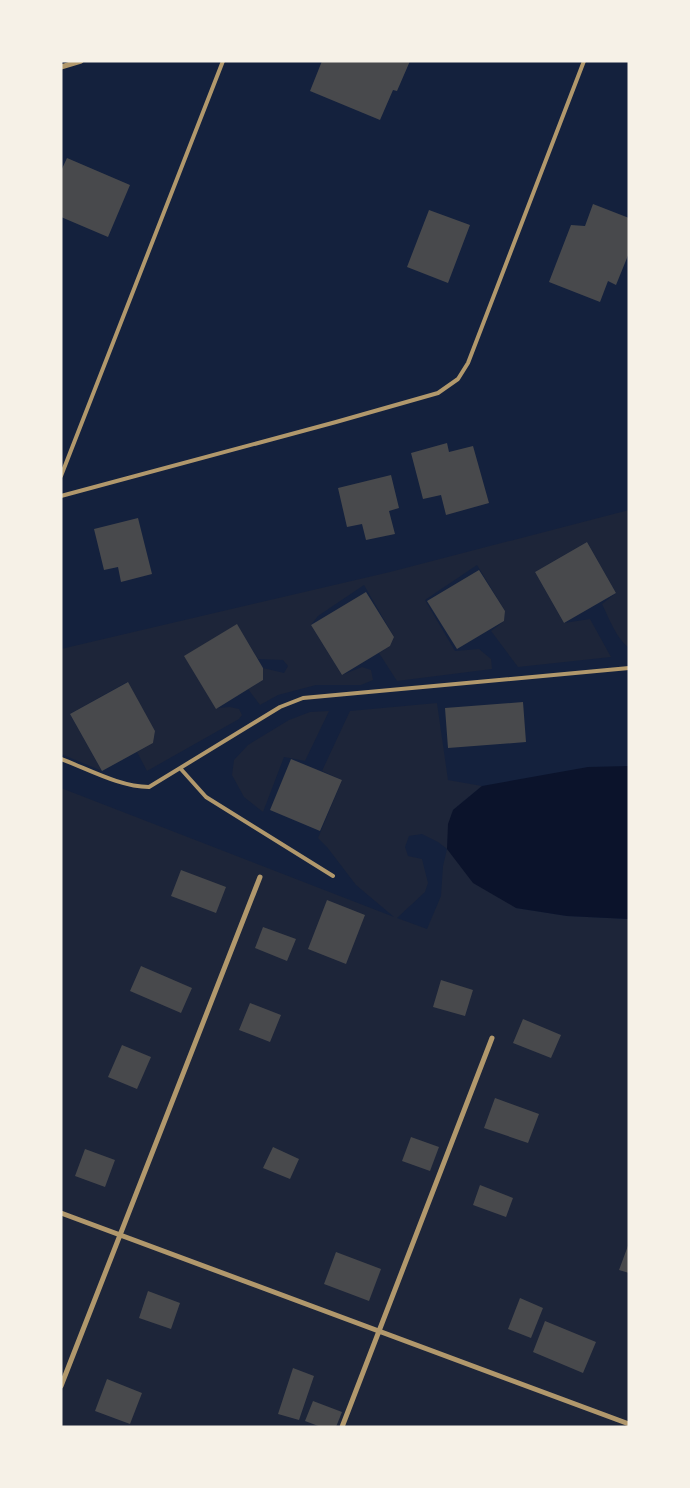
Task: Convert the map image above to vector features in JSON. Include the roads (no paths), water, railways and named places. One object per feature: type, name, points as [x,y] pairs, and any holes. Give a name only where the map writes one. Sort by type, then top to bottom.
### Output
[{"type":"street","points":[[61,67],[80,61]]},
{"type":"street","points":[[61,1386],[260,877]]},
{"type":"street","points":[[342,1427],[492,1038]]},
{"type":"street","points":[[61,1213],[629,1424]]},
{"type":"lane","points":[[61,476],[223,61]]},
{"type":"lane","points":[[61,496],[429,396],[438,393],[458,379],[468,363],[584,61]]},
{"type":"lane","points":[[61,758],[122,782],[149,787],[280,707],[303,698],[629,668]]},
{"type":"lane","points":[[180,768],[206,797],[333,876]]}]
